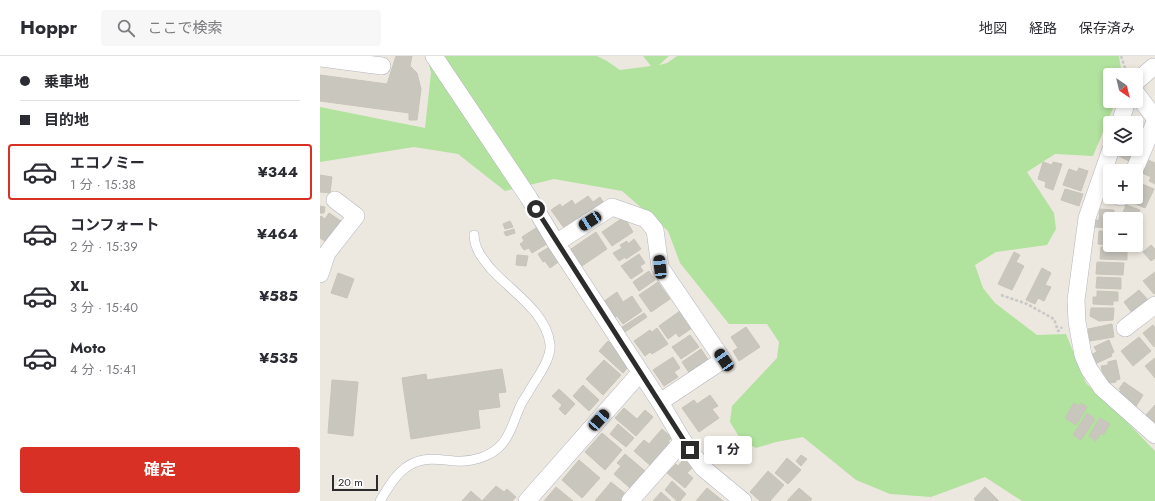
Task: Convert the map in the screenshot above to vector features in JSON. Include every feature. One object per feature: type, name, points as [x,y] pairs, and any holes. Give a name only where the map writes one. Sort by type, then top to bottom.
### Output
[{"type":"street","points":[[434,56],[529,198],[556,243],[660,402],[683,441],[703,468],[736,499]]},
{"type":"street","points":[[320,58],[382,66]]},
{"type":"street","points":[[1143,76],[1153,67]]},
{"type":"street","points":[[1143,102],[1155,118]]},
{"type":"street","points":[[1137,164],[1155,122]]},
{"type":"street","points":[[1103,193],[1087,218],[1076,300],[1077,322],[1083,355],[1089,369],[1102,388],[1155,435]]},
{"type":"street","points":[[320,274],[327,253],[356,216],[335,200]]},
{"type":"street","points":[[556,243],[612,207],[646,219],[655,230],[660,267],[724,360],[660,402]]},
{"type":"street","points":[[1125,328],[1155,305]]},
{"type":"street","points":[[526,501],[640,373]]},
{"type":"street","points":[[630,501],[683,441]]},
{"type":"lane","points":[[380,501],[397,476],[405,468],[416,462],[425,460],[458,461],[478,458],[486,456],[503,444],[513,426],[519,407],[544,366],[548,356],[550,346],[542,320],[481,258],[475,244],[474,235]]},
{"type":"path","points":[[1121,56],[1125,68]]},
{"type":"path","points":[[1001,295],[1027,304],[1054,319],[1058,331],[1060,330],[1062,324]]},
{"type":"green space","points":[[427,56],[597,56],[620,70],[651,66],[643,56],[669,56],[659,65],[667,63],[677,56],[1119,56],[1121,68],[1103,68],[1103,108],[1113,108],[1110,116],[1103,116],[1103,132],[1093,156],[1055,154],[1027,172],[1054,213],[1056,229],[1047,245],[996,252],[975,265],[983,288],[995,303],[1037,335],[1066,334],[1086,383],[1155,451],[1155,501],[1022,501],[985,477],[931,497],[890,494],[856,480],[803,437],[776,442],[756,448],[741,440],[730,422],[732,406],[777,358],[779,342],[767,324],[729,324],[680,263],[668,231],[622,191],[554,179],[505,191],[458,154],[414,147],[320,162],[320,107],[425,128],[431,73]]},
{"type":"building","points":[[396,56],[412,56],[410,66],[417,73],[421,89],[417,120],[409,120],[409,113],[320,101],[320,75],[387,84]]},
{"type":"building","points":[[1119,156],[1132,156],[1129,161]]},
{"type":"building","points":[[1146,159],[1155,163],[1155,184],[1149,181],[1151,177],[1143,173],[1143,166]]},
{"type":"building","points":[[1043,162],[1052,165],[1053,162],[1062,164],[1053,190],[1045,187],[1046,182],[1038,179]]},
{"type":"building","points":[[1079,168],[1088,171],[1081,191],[1063,185],[1069,169],[1077,172]]},
{"type":"building","points":[[320,175],[332,177],[330,193],[320,192]]},
{"type":"building","points":[[1143,184],[1154,189],[1145,208],[1136,204],[1143,204]]},
{"type":"building","points":[[1065,189],[1083,194],[1079,206],[1061,200]]},
{"type":"building","points":[[588,196],[593,202],[600,197],[606,206],[567,232],[551,210],[560,204],[562,207],[572,200],[575,205]]},
{"type":"building","points":[[1126,205],[1140,210],[1139,212],[1123,212]]},
{"type":"building","points":[[320,206],[325,207],[324,213],[320,213]]},
{"type":"building","points":[[1100,209],[1114,210],[1114,212],[1103,212],[1103,228],[1094,227],[1095,220],[1099,220]]},
{"type":"building","points":[[329,213],[344,223],[326,242],[320,238],[320,217],[321,216],[325,219]]},
{"type":"building","points":[[624,217],[633,232],[612,246],[602,232]]},
{"type":"building","points":[[510,221],[513,227],[505,229],[503,224]]},
{"type":"building","points":[[539,226],[550,242],[532,253],[529,248],[524,250],[520,244],[524,241],[522,237]]},
{"type":"building","points":[[514,229],[515,233],[506,236],[504,232]]},
{"type":"building","points":[[1099,231],[1103,231],[1103,244],[1098,244]]},
{"type":"building","points":[[596,232],[607,249],[582,266],[571,249]]},
{"type":"building","points":[[634,239],[641,249],[626,259],[625,257],[619,261],[613,253],[622,248],[620,245],[627,241],[628,244]]},
{"type":"building","points":[[1151,245],[1155,249],[1155,258],[1151,261],[1143,252]]},
{"type":"building","points":[[551,246],[561,260],[550,268],[545,261],[543,262],[538,254]]},
{"type":"building","points":[[1101,247],[1103,247],[1103,252],[1127,252],[1127,260],[1100,259]]},
{"type":"building","points":[[1014,252],[1020,255],[1016,262],[1024,266],[1012,290],[998,284]]},
{"type":"building","points":[[639,254],[645,263],[640,266],[643,271],[631,279],[621,266]]},
{"type":"building","points":[[517,255],[528,256],[526,266],[516,265]]},
{"type":"building","points":[[1097,262],[1124,263],[1123,275],[1096,274]]},
{"type":"building","points":[[1042,268],[1051,273],[1045,285],[1051,287],[1044,301],[1038,298],[1035,304],[1026,300]]},
{"type":"building","points":[[649,271],[655,280],[639,291],[633,282]]},
{"type":"building","points":[[1155,272],[1155,293],[1154,294],[1143,281]]},
{"type":"building","points":[[338,273],[354,279],[347,298],[331,293]]},
{"type":"building","points":[[1097,277],[1121,278],[1121,289],[1096,288]]},
{"type":"building","points":[[658,282],[670,299],[651,312],[639,295]]},
{"type":"building","points":[[1139,290],[1149,301],[1133,314],[1124,302]]},
{"type":"building","points":[[1097,291],[1118,292],[1118,301],[1113,301],[1113,305],[1093,304],[1093,297],[1097,297]]},
{"type":"building","points":[[617,292],[623,302],[632,296],[642,311],[623,324],[617,316],[614,318],[603,302]]},
{"type":"building","points":[[1091,308],[1114,308],[1113,320],[1099,321],[1090,316]]},
{"type":"building","points":[[680,311],[692,328],[679,337],[676,333],[668,339],[659,326]]},
{"type":"building","points":[[644,313],[647,317],[625,332],[622,327]]},
{"type":"building","points":[[1112,324],[1114,337],[1090,341],[1088,329]]},
{"type":"building","points":[[1153,325],[1155,328],[1154,347],[1143,333]]},
{"type":"building","points":[[746,327],[760,347],[739,361],[733,351],[738,348],[731,337]]},
{"type":"building","points":[[657,328],[668,344],[652,354],[650,352],[645,356],[634,341],[650,330],[652,332]]},
{"type":"building","points":[[690,335],[699,347],[681,359],[672,347]]},
{"type":"building","points":[[1139,337],[1151,351],[1133,366],[1121,351]]},
{"type":"building","points":[[1109,340],[1114,352],[1111,354],[1112,356],[1095,364],[1090,355],[1097,352],[1094,347]]},
{"type":"building","points":[[608,341],[621,353],[629,366],[623,373],[599,351]]},
{"type":"building","points":[[701,349],[709,361],[690,374],[682,362]]},
{"type":"building","points":[[673,357],[680,368],[674,372],[678,377],[664,386],[653,370]]},
{"type":"building","points":[[1155,358],[1155,378],[1145,366]]},
{"type":"building","points":[[604,360],[621,375],[603,395],[586,379]]},
{"type":"building","points":[[1116,360],[1120,379],[1116,380],[1116,382],[1105,384],[1101,366],[1108,365],[1108,362]]},
{"type":"building","points":[[502,369],[506,392],[498,393],[500,407],[478,410],[480,428],[411,439],[402,378],[426,374],[427,380]]},
{"type":"building","points":[[332,380],[358,382],[353,436],[328,433]]},
{"type":"building","points":[[1124,382],[1143,395],[1135,408],[1128,403],[1130,401],[1118,393]]},
{"type":"building","points":[[583,385],[599,400],[589,411],[573,396]]},
{"type":"building","points":[[559,389],[575,404],[565,415],[559,409],[562,405],[552,396]]},
{"type":"building","points":[[710,395],[718,406],[712,409],[719,418],[699,432],[682,408],[694,400],[697,404]]},
{"type":"building","points":[[1074,403],[1079,406],[1081,403],[1087,407],[1076,425],[1065,418]]},
{"type":"building","points":[[1155,405],[1155,424],[1145,416]]},
{"type":"building","points":[[624,408],[637,419],[645,410],[653,417],[636,436],[615,418]]},
{"type":"building","points":[[1087,413],[1095,419],[1081,440],[1073,435]]},
{"type":"building","points":[[1100,418],[1110,424],[1103,435],[1101,433],[1096,441],[1089,436]]},
{"type":"building","points":[[618,424],[634,438],[626,447],[610,434]]},
{"type":"building","points":[[662,429],[672,438],[668,441],[671,444],[652,467],[634,451],[644,440],[649,444]]},
{"type":"building","points":[[602,433],[622,450],[605,470],[585,452]]},
{"type":"building","points":[[625,454],[645,471],[630,488],[614,474],[621,466],[617,463]]},
{"type":"building","points":[[801,455],[807,459],[801,466],[796,461]]},
{"type":"building","points":[[787,458],[801,470],[788,484],[775,473]]},
{"type":"building","points":[[684,459],[693,467],[687,473],[693,478],[685,488],[667,473],[676,464],[678,466]]},
{"type":"building","points":[[579,460],[600,478],[582,498],[562,480]]},
{"type":"building","points":[[768,471],[784,485],[770,501],[760,501],[750,492]]},
{"type":"building","points":[[672,481],[686,494],[680,501],[677,501],[665,490]]},
{"type":"building","points":[[611,482],[627,495],[621,501],[595,501]]},
{"type":"building","points":[[496,486],[504,492],[507,489],[516,497],[512,501],[482,501]]},
{"type":"building","points":[[556,487],[573,501],[544,501]]},
{"type":"building","points":[[985,487],[999,501],[976,501],[974,499]]},
{"type":"building","points":[[707,488],[723,501],[696,501]]},
{"type":"building","points":[[799,488],[812,499],[810,501],[787,501]]},
{"type":"building","points":[[471,491],[482,501],[462,501]]},
{"type":"building","points":[[661,492],[671,501],[653,501]]},
{"type":"route","points":[[536,209],[556,243],[690,450]]}]
